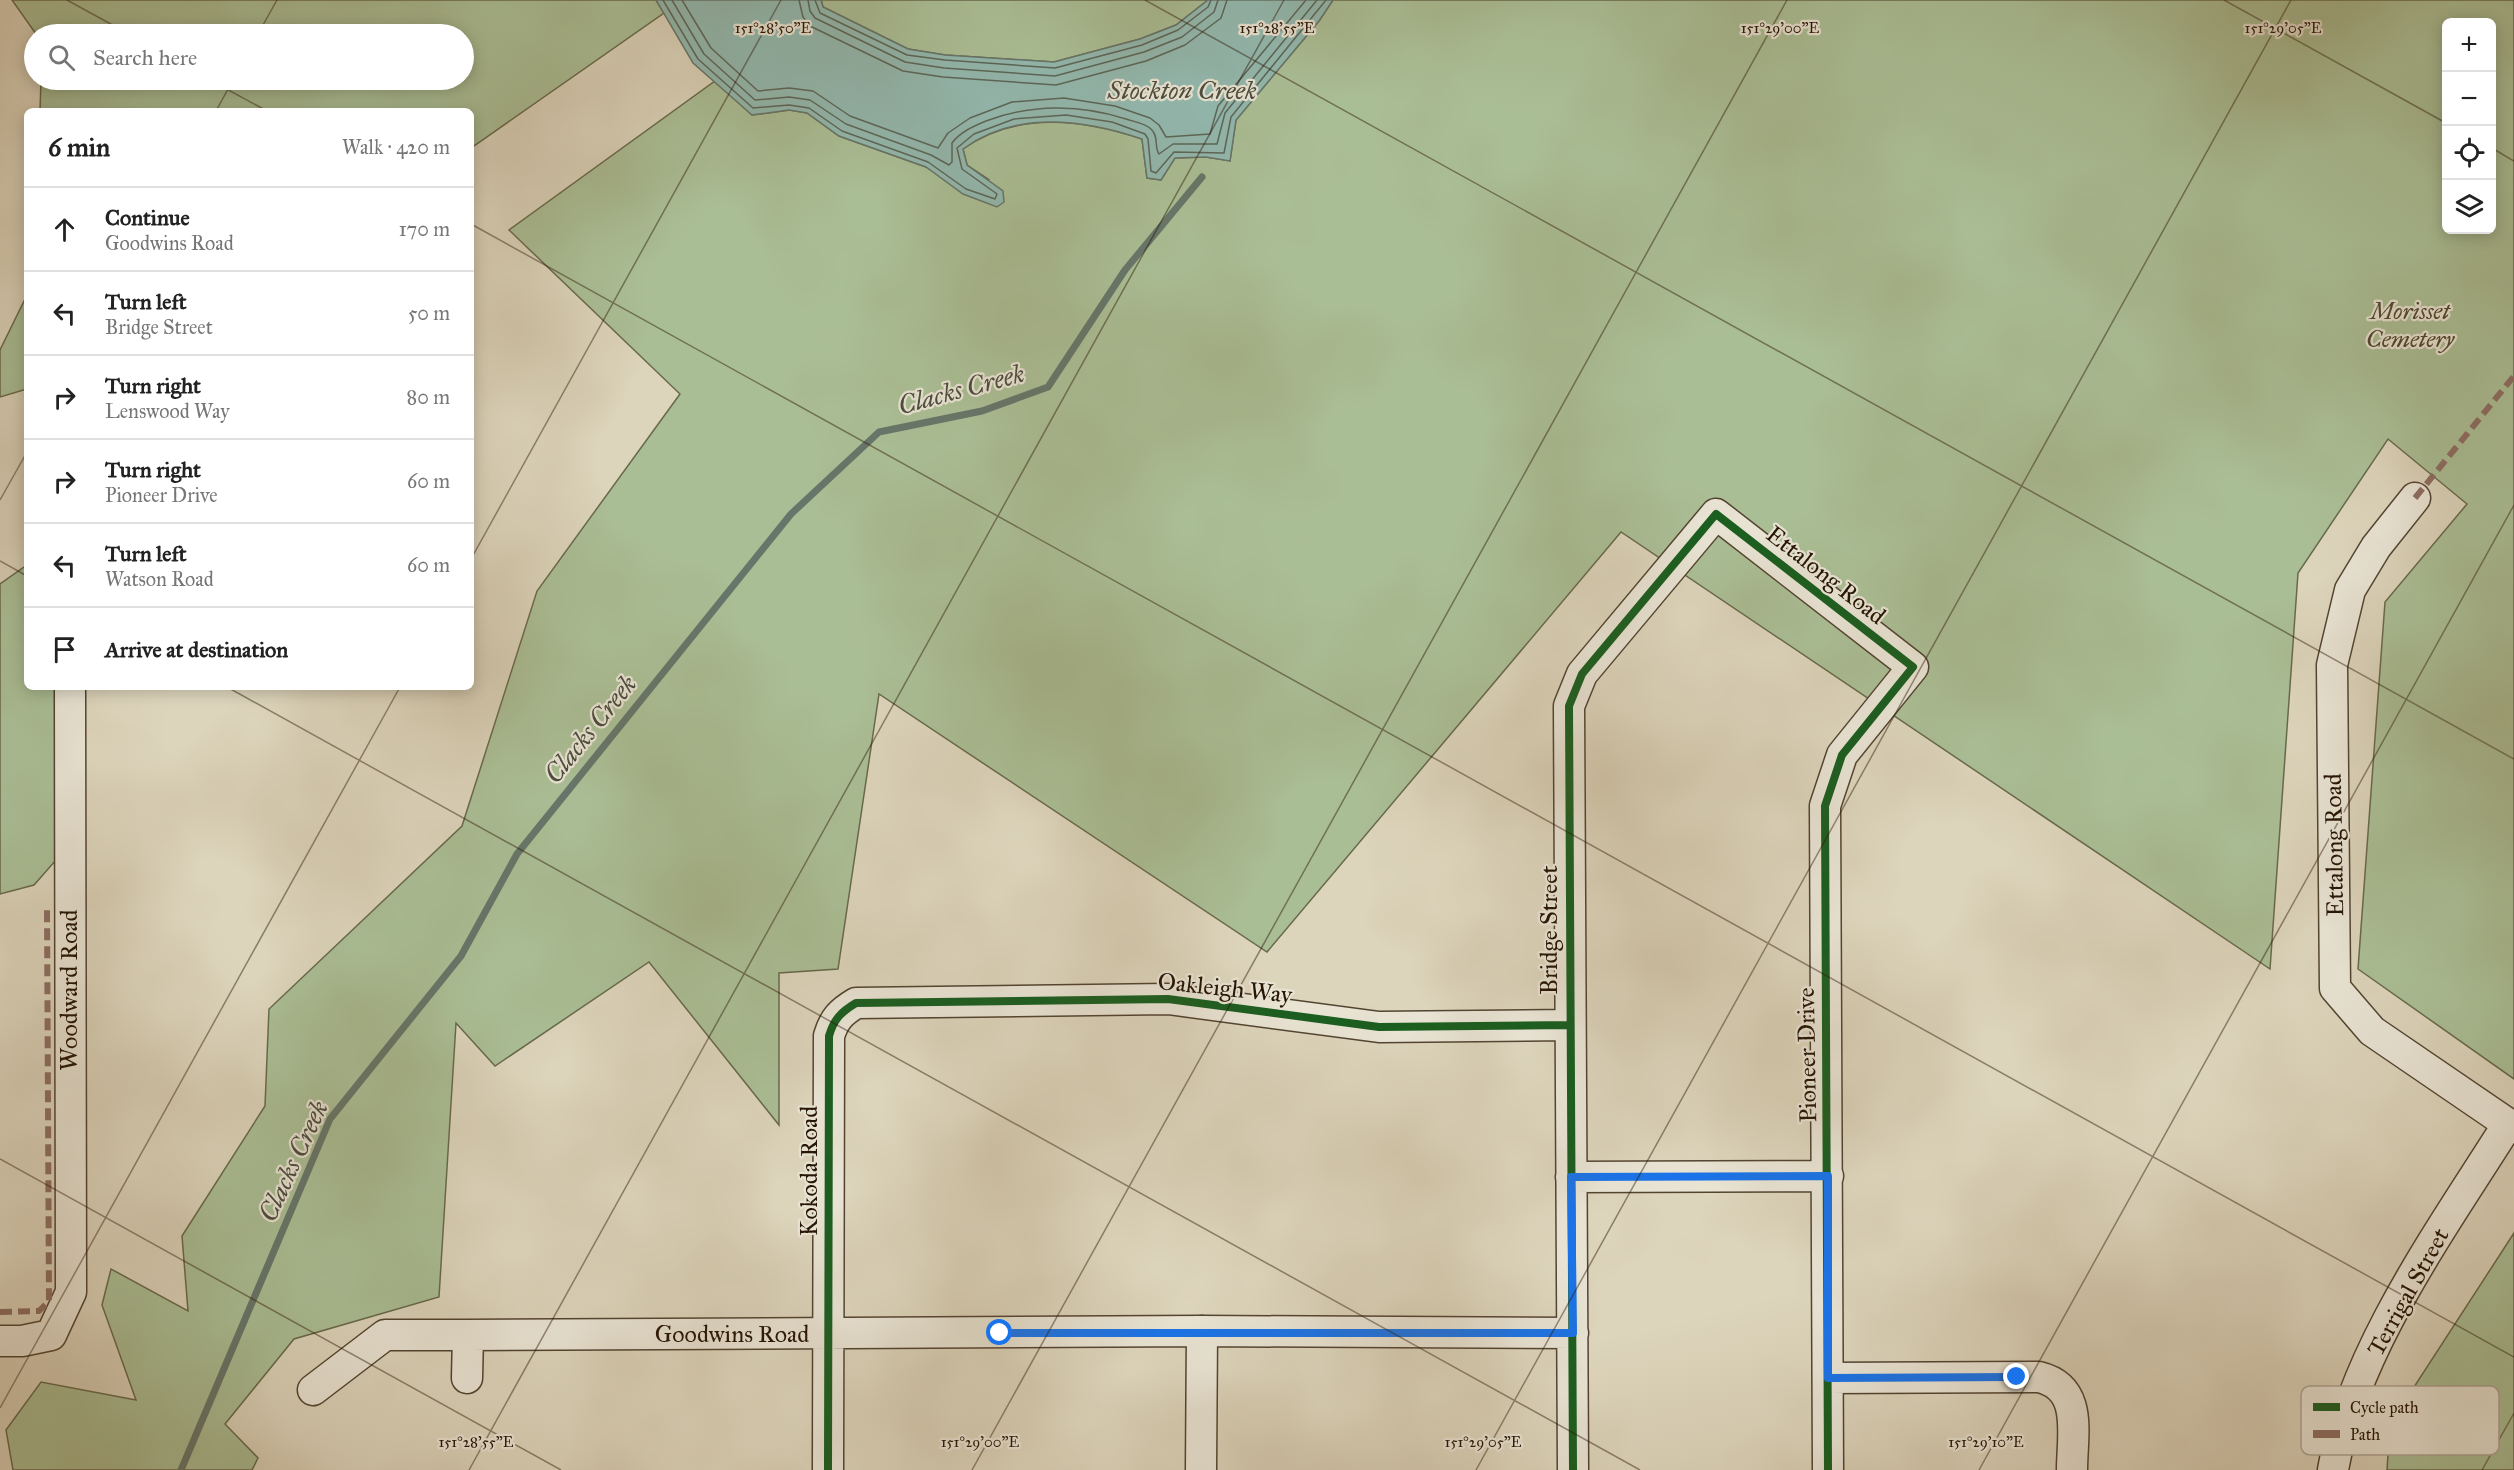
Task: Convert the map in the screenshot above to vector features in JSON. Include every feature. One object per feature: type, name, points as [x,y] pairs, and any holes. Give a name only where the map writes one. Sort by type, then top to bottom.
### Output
[{"type":"street","name":"Ettalong Road","points":[[2415,498],[2376,547],[2350,590],[2332,665],[2335,988],[2372,1031],[2511,1126]]},
{"type":"street","name":"Ettalong Road","points":[[1716,514],[1913,667]]},
{"type":"street","name":"Bridge Street","points":[[1573,1470],[1569,706],[1582,674],[1716,514]]},
{"type":"street","name":"Pioneer Drive","points":[[1828,1470],[1825,806],[1842,755],[1913,667]]},
{"type":"street","name":"Woodward Road","points":[[0,1341],[22,1341],[51,1335],[71,1292],[70,690]]},
{"type":"street","name":"Oakleigh Way","points":[[843,1011],[856,1003],[866,1001],[1168,999],[1379,1027],[1569,1025]]},
{"type":"street","name":"Kokoda Road","points":[[828,1470],[826,1334],[828,1058],[833,1022],[843,1011]]},
{"type":"street","name":"Terrigal Street","points":[[2361,1386],[2390,1316],[2511,1126]]},
{"type":"street","points":[[1571,1177],[1828,1176]]},
{"type":"street","points":[[1201,1470],[1202,1331]]},
{"type":"street","name":"Goodwins Road","points":[[313,1390],[385,1335],[1202,1331],[1573,1333]]},
{"type":"street","points":[[467,1378],[468,1335]]},
{"type":"street","points":[[1828,1378],[2039,1377],[2061,1385],[2069,1396],[2072,1408],[2072,1470]]},
{"type":"street","name":"Terrigal Street","points":[[2333,1470],[2336,1455]]},
{"type":"green space","points":[[12,0],[656,0],[664,13],[474,146],[474,108],[40,108],[41,90],[474,90],[474,24],[29,24]]},
{"type":"green space","points":[[821,0],[1208,0],[1176,25],[1140,39],[1054,62],[945,55],[908,49],[823,7]]},
{"type":"green space","name":"Morisset Cemetery","points":[[1333,0],[2514,0],[2514,1079],[2358,969],[2385,602],[2467,504],[2388,439],[2298,573],[2270,969],[1621,532],[1267,952],[879,694],[838,969],[779,973],[779,1125],[649,962],[495,1066],[456,1023],[439,1297],[294,1339],[225,1424],[258,1458],[252,1470],[13,1470],[6,1430],[41,1382],[136,1400],[102,1305],[111,1269],[188,1311],[182,1236],[265,1106],[269,1009],[462,826],[537,591],[680,394],[509,230],[715,81],[752,115],[790,110],[807,113],[839,136],[926,167],[944,178],[988,179],[967,165],[963,149],[984,137],[1005,129],[1050,122],[1096,127],[1142,139],[1147,178],[1161,180],[1175,158],[1206,157],[1230,161],[1236,120],[1319,21]]},
{"type":"green space","points":[[24,301],[24,390],[0,397],[0,350]]},
{"type":"green space","points":[[24,567],[24,690],[59,690],[56,860],[34,885],[0,894],[0,584]]},
{"type":"green space","points":[[2514,1233],[2514,1470],[2387,1470],[2388,1455],[2499,1455],[2499,1386],[2415,1386]]},
{"type":"water","name":"Stockton Creek","points":[[656,0],[821,0],[823,7],[908,49],[945,55],[1054,62],[1140,39],[1176,25],[1208,0],[1333,0],[1319,21],[1236,120],[1230,161],[1206,157],[1175,158],[1161,180],[1147,178],[1142,139],[1120,132],[1073,123],[1027,123],[1005,128],[963,149],[967,165],[1003,191],[1004,202],[997,207],[963,194],[926,167],[839,136],[807,113],[789,110],[752,115],[693,63]]},
{"type":"waterway","name":"Clacks Creek","points":[[181,1470],[330,1119],[461,956],[517,854],[791,514],[879,432],[982,411],[1048,387],[1125,270],[1202,177]]},
{"type":"marked path","points":[[2415,498],[2514,376]]},
{"type":"marked path","points":[[0,1312],[39,1311],[49,1301],[47,907]]},
{"type":"cycle path","points":[[1573,1470],[1569,706],[1582,674],[1716,514],[1913,667],[1842,755],[1825,806],[1828,1470]]},
{"type":"cycle path","points":[[828,1470],[829,1036],[839,1016],[856,1003],[1168,999],[1379,1027],[1569,1025]]},
{"type":"route","points":[[1000,1333],[1202,1331],[1573,1333],[1571,1177],[1828,1176],[1828,1378],[2017,1377]]}]
